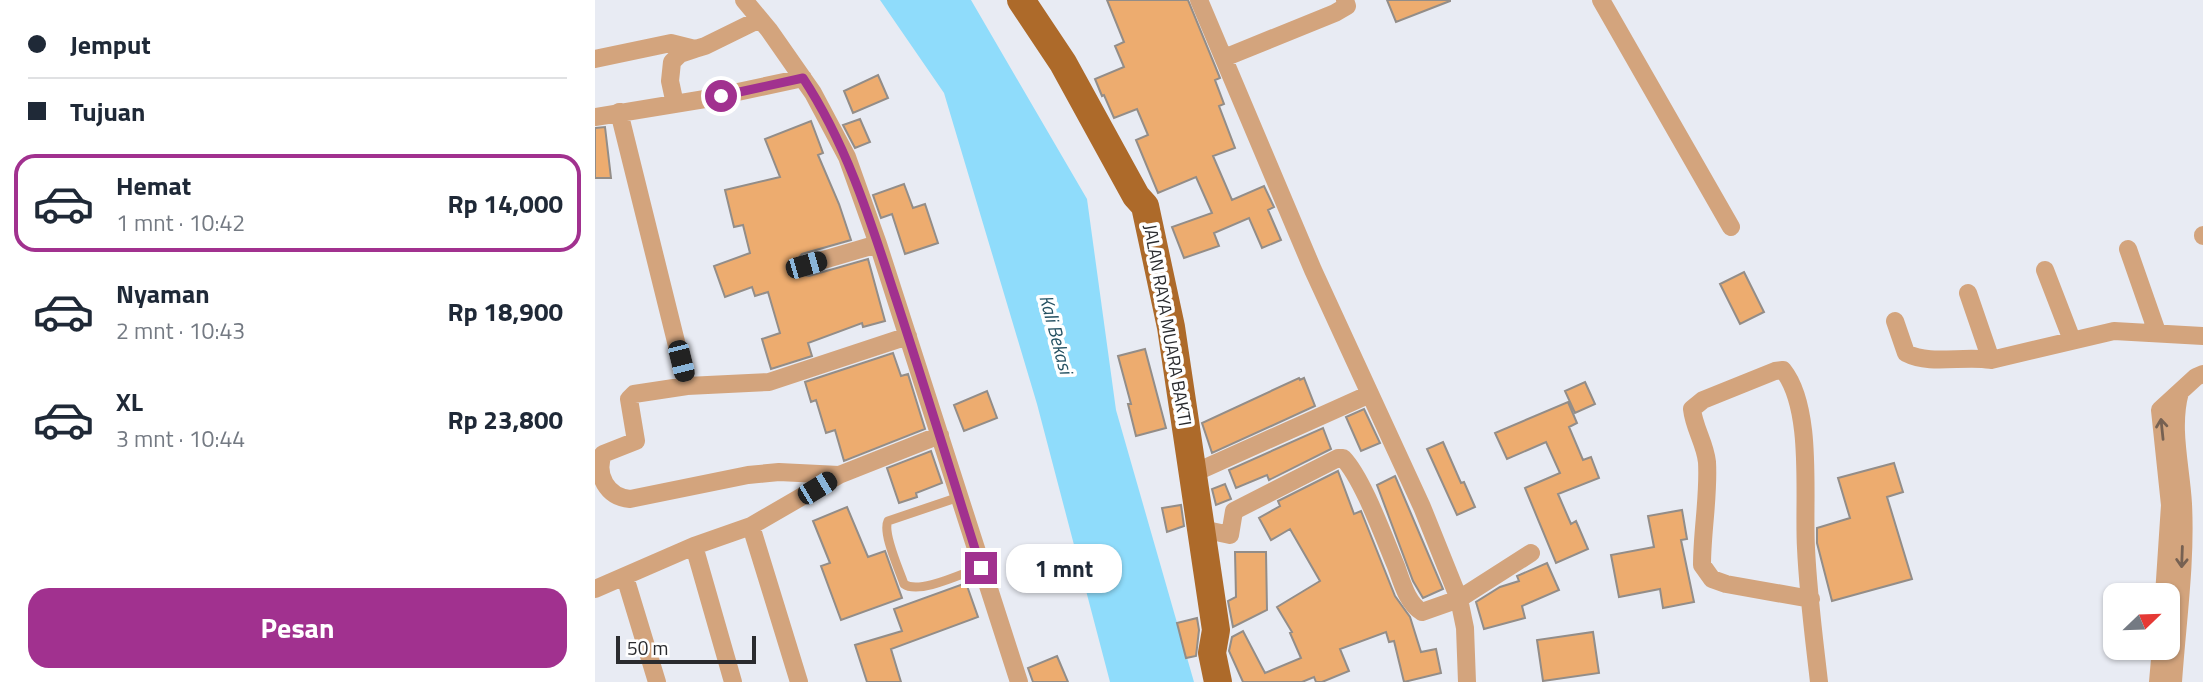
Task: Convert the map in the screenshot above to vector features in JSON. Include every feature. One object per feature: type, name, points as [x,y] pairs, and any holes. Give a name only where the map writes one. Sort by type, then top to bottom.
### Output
[{"type":"main road","name":"JALAN RAYA MUARA BAKTI","points":[[1021,0],[1063,63],[1136,196],[1146,206],[1171,327],[1194,473],[1216,630],[1212,653],[1218,682]]},
{"type":"street","points":[[744,0],[803,78],[830,122],[847,157],[878,244],[1019,682]]},
{"type":"street","points":[[1199,0],[1313,270],[1422,507],[1459,599],[1465,628],[1467,682]]},
{"type":"street","points":[[1601,0],[1731,227]]},
{"type":"street","points":[[1224,58],[1351,2]]},
{"type":"street","points":[[675,104],[670,81],[672,62],[680,54],[705,46],[760,19]]},
{"type":"street","points":[[595,59],[671,43],[695,49]]},
{"type":"street","points":[[595,117],[803,78]]},
{"type":"street","points":[[619,112],[687,386]]},
{"type":"street","points":[[806,265],[878,244]]},
{"type":"street","points":[[2128,249],[2157,332]]},
{"type":"street","points":[[2045,270],[2072,340]]},
{"type":"street","points":[[1968,293],[1991,360]]},
{"type":"street","points":[[1895,321],[1906,353],[1915,357],[1947,360],[1974,357],[1991,360],[2114,331],[2203,336]]},
{"type":"street","points":[[839,475],[779,472],[748,475],[630,499],[617,498],[607,489],[599,463],[603,454],[636,441],[629,400],[631,395],[687,386],[769,382],[908,336]]},
{"type":"street","points":[[1811,599],[1726,584],[1711,579],[1702,565],[1707,468],[1692,410],[1703,400],[1775,371],[1783,370],[1789,377],[1800,416],[1806,474],[1806,549],[1811,599],[1819,682]]},
{"type":"street","points":[[2174,583],[2176,406],[2180,392],[2203,374]]},
{"type":"street","points":[[1194,473],[1370,394]]},
{"type":"street","points":[[595,589],[751,526],[839,475],[940,435]]},
{"type":"street","points":[[1202,529],[1230,535],[1234,511],[1329,461],[1343,458],[1370,506],[1407,594],[1416,609],[1428,612],[1459,599],[1531,553]]},
{"type":"street","points":[[2166,583],[2176,505]]},
{"type":"street","points":[[751,526],[799,682]]},
{"type":"street","points":[[694,547],[733,682]]},
{"type":"street","points":[[625,577],[657,682]]},
{"type":"street","points":[[2158,682],[2160,660]]},
{"type":"street","points":[[2173,660],[2173,682]]},
{"type":"lane","points":[[959,498],[891,519],[885,527],[904,583],[908,587],[921,587],[981,568]]},
{"type":"water","name":"Kali Bekasi","points":[[880,0],[971,0],[1087,199],[1116,410],[1194,682],[1110,682],[1037,404],[944,93]]},
{"type":"building","points":[[1107,0],[1188,0],[1220,78],[1215,80],[1224,104],[1219,106],[1235,148],[1213,156],[1232,200],[1264,186],[1274,207],[1268,210],[1281,240],[1262,248],[1249,218],[1214,233],[1219,246],[1184,258],[1172,227],[1212,213],[1196,177],[1158,193],[1136,140],[1148,135],[1137,109],[1114,118],[1104,95],[1102,96],[1095,79],[1124,67],[1115,46],[1124,42]]},
{"type":"building","points":[[1387,0],[1450,0],[1450,1],[1396,22]]},
{"type":"building","points":[[878,75],[888,98],[853,113],[844,91]]},
{"type":"building","points":[[860,119],[870,142],[855,148],[843,125]]},
{"type":"building","points":[[811,121],[823,153],[818,155],[851,240],[802,254],[795,262],[795,269],[799,274],[809,276],[868,259],[885,321],[863,327],[862,323],[808,343],[812,356],[771,369],[762,339],[780,333],[768,292],[755,296],[752,287],[725,297],[714,266],[750,253],[743,225],[734,227],[725,190],[780,177],[765,139]]},
{"type":"building","points":[[605,127],[611,178],[595,178],[595,128]]},
{"type":"building","points":[[904,184],[913,208],[925,204],[938,243],[905,254],[892,214],[881,218],[873,195]]},
{"type":"building","points":[[1744,272],[1764,312],[1740,324],[1720,284]]},
{"type":"building","points":[[1145,349],[1166,428],[1136,436],[1128,404],[1131,404],[1118,356]]},
{"type":"building","points":[[893,353],[901,376],[908,374],[925,429],[844,461],[835,430],[826,433],[816,400],[811,402],[805,382]]},
{"type":"building","points":[[1304,378],[1315,406],[1212,453],[1202,423]]},
{"type":"building","points":[[1585,382],[1595,404],[1575,413],[1565,391]]},
{"type":"building","points":[[987,391],[997,418],[964,431],[954,405]]},
{"type":"building","points":[[1568,402],[1577,423],[1569,427],[1583,460],[1591,457],[1599,478],[1558,494],[1571,524],[1576,521],[1588,549],[1556,563],[1525,488],[1560,473],[1546,442],[1507,459],[1495,433]]},
{"type":"building","points":[[1364,409],[1380,443],[1361,451],[1346,417]]},
{"type":"building","points":[[1323,428],[1331,449],[1269,480],[1267,475],[1236,488],[1229,470]]},
{"type":"building","points":[[1443,442],[1475,507],[1457,515],[1427,449]]},
{"type":"building","points":[[931,451],[942,483],[916,493],[917,497],[899,503],[887,468]]},
{"type":"building","points":[[1894,463],[1903,492],[1887,497],[1912,579],[1832,601],[1817,543],[1817,528],[1850,518],[1838,478]]},
{"type":"building","points":[[1338,471],[1354,514],[1361,511],[1395,596],[1410,617],[1421,652],[1436,649],[1441,673],[1404,682],[1394,641],[1389,642],[1386,632],[1340,649],[1349,671],[1322,682],[1316,682],[1314,677],[1302,682],[1243,682],[1229,651],[1232,637],[1243,631],[1265,673],[1301,658],[1290,633],[1292,632],[1277,607],[1320,581],[1290,529],[1271,540],[1259,518],[1280,506],[1278,501]]},
{"type":"building","points":[[1395,476],[1443,589],[1423,598],[1413,581],[1377,485]]},
{"type":"building","points":[[1225,484],[1231,499],[1216,505],[1212,489]]},
{"type":"building","points":[[1181,505],[1184,526],[1167,532],[1162,508]]},
{"type":"building","points":[[847,507],[868,557],[885,551],[902,598],[841,620],[821,566],[830,563],[813,521]]},
{"type":"building","points":[[1682,510],[1687,539],[1681,540],[1694,602],[1663,608],[1660,589],[1619,597],[1611,555],[1654,547],[1648,516]]},
{"type":"building","points":[[1235,552],[1266,552],[1267,610],[1233,627],[1228,601],[1236,597]]},
{"type":"building","points":[[1547,563],[1559,590],[1522,606],[1525,618],[1484,629],[1476,602],[1500,587],[1519,581],[1517,576]]},
{"type":"building","points":[[966,583],[978,617],[891,649],[901,682],[867,682],[855,645],[902,631],[894,609]]},
{"type":"building","points":[[1197,618],[1199,630],[1196,656],[1186,658],[1177,623]]},
{"type":"building","points":[[1593,632],[1599,673],[1543,681],[1537,640]]},
{"type":"building","points":[[1057,656],[1068,682],[1033,682],[1028,668]]},
{"type":"route","points":[[721,96],[803,78],[830,122],[847,157],[878,244],[981,568]]}]
